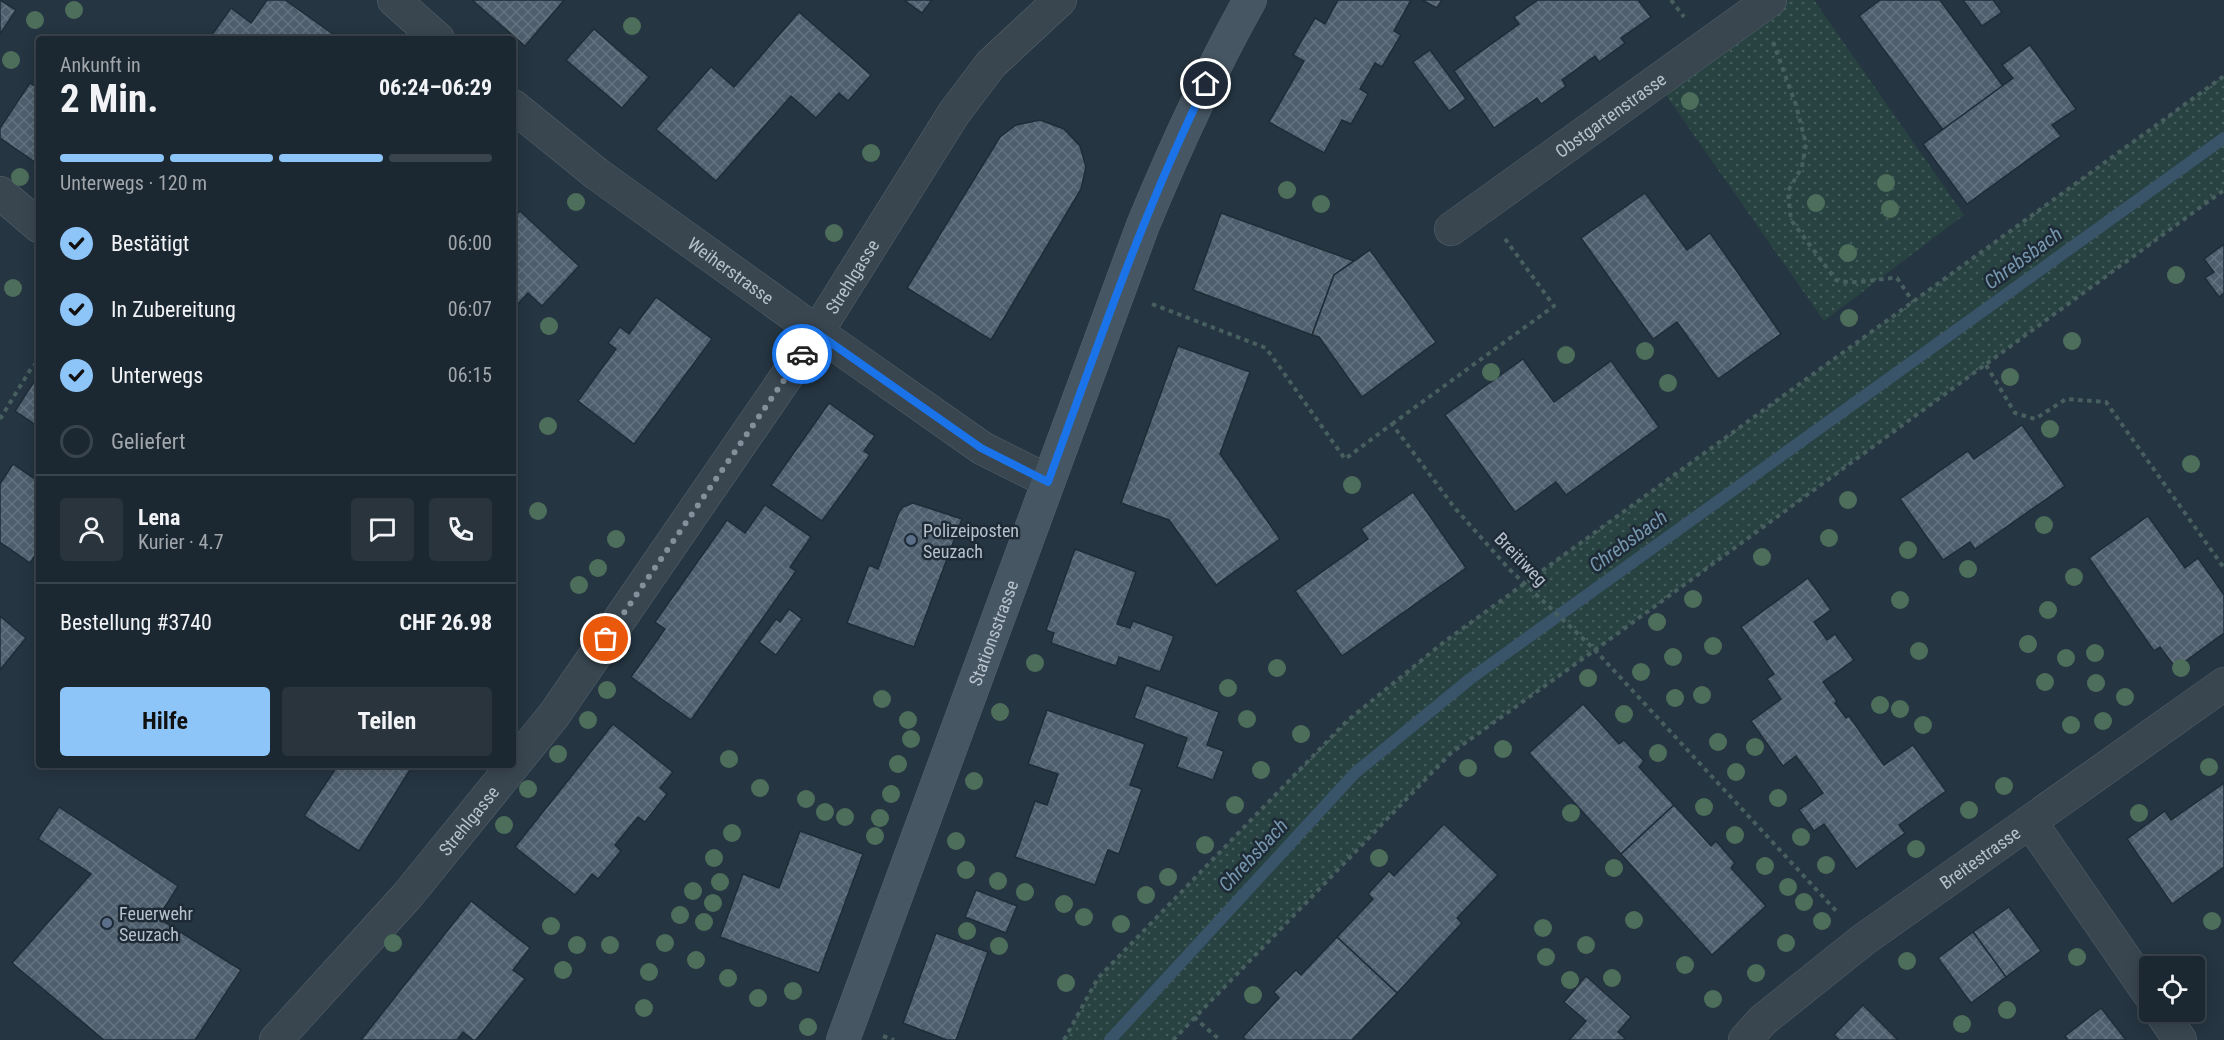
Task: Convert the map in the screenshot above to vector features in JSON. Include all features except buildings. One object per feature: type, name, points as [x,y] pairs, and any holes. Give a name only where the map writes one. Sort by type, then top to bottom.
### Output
[{"type":"main road","name":"Stationsstrasse","points":[[843,1040],[1143,225],[1169,162],[1225,46],[1251,0]]},
{"type":"street","points":[[394,0],[435,36]]},
{"type":"street","name":"Strehlgasse","points":[[516,762],[554,715],[817,333],[954,113],[991,64],[1060,0]]},
{"type":"street","name":"Obstgartenstrasse","points":[[1451,228],[1762,6]]},
{"type":"street","name":"Weiherstrasse","points":[[516,108],[597,174],[817,333],[981,448],[1048,482]]},
{"type":"street","points":[[0,193],[36,223]]},
{"type":"street","name":"Breitestrasse","points":[[1745,1040],[1763,1020],[1863,940],[2224,684]]},
{"type":"street","name":"Strehlgasse","points":[[276,1040],[407,896],[511,768]]},
{"type":"street","points":[[2031,823],[2139,979]]},
{"type":"street","points":[[2168,1022],[2180,1040]]},
{"type":"path","points":[[1762,6],[1796,105],[1806,144],[1802,167],[1788,191],[1791,220],[1836,280],[1848,283],[1897,278],[1913,302]]},
{"type":"path","points":[[1064,1040],[1098,978],[1347,721],[1417,662],[2224,76]]},
{"type":"path","points":[[1173,1040],[1451,753],[2224,190]]},
{"type":"path","points":[[1145,302],[1266,348],[1346,459],[1554,306],[1481,207]]},
{"type":"path","points":[[0,419],[36,364]]},
{"type":"path","points":[[1986,365],[2015,414],[2036,419],[2066,399],[2106,402],[2224,568]]},
{"type":"path","name":"Breitiweg","points":[[1392,424],[1454,507],[1525,584],[1595,650],[1863,940]]},
{"type":"path","points":[[1194,1017],[1220,1040]]},
{"type":"green space","points":[[1785,0],[1814,0],[1964,215],[1824,321],[1661,88]]},
{"type":"green space","points":[[2224,76],[2224,190],[1451,753],[1173,1040],[1064,1040],[1098,978],[1347,721],[1444,642]]},
{"type":"waterway","name":"Chrebsbach","points":[[1110,1040],[1355,773],[1470,679],[2224,138]]},
{"type":"way so far","points":[[606,639],[802,354]]},
{"type":"place","name":"Polizeiposten Seuzach","points":[[911,540]]},
{"type":"place","name":"Feuerwehr Seuzach","points":[[107,923]]},
{"type":"route","points":[[802,354],[817,333],[981,448],[1048,482],[1143,225],[1178,141],[1206,84]]}]
